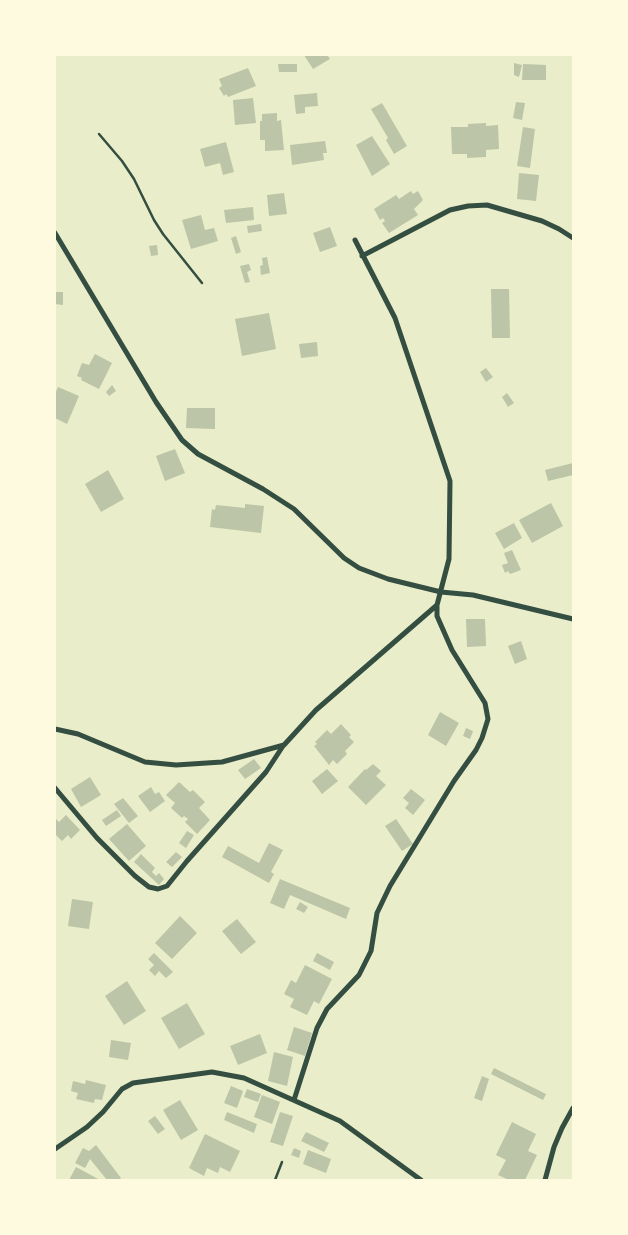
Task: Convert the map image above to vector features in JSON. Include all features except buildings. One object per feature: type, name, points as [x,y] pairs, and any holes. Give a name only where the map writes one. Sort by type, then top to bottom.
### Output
[{"type":"street","points":[[362,256],[450,210],[468,206],[487,205],[542,221],[564,231],[573,238]]},
{"type":"street","points":[[55,233],[156,402],[182,440],[198,454],[263,489],[294,509],[344,558],[359,568],[388,579],[441,592],[474,595],[573,619]]},
{"type":"street","points":[[294,1100],[320,1022],[327,1009],[359,975],[371,951],[377,913],[390,886],[454,781],[476,750],[488,719],[484,703],[452,650],[437,616],[437,605],[449,559],[450,480],[394,318],[355,240]]},
{"type":"street","points":[[55,788],[57,793],[96,838],[135,876],[149,887],[158,889],[167,886],[266,772],[284,745],[316,710],[437,605]]},
{"type":"street","points":[[55,729],[78,734],[144,762],[176,765],[222,762],[284,745]]},
{"type":"street","points":[[55,1149],[87,1127],[103,1112],[122,1089],[133,1083],[174,1076],[220,1073],[244,1078],[340,1121],[421,1180]]},
{"type":"street","points":[[545,1180],[557,1141],[573,1108]]},
{"type":"path","points":[[100,134],[134,179],[163,234],[202,283]]},
{"type":"path","points":[[275,1180],[282,1162]]}]
